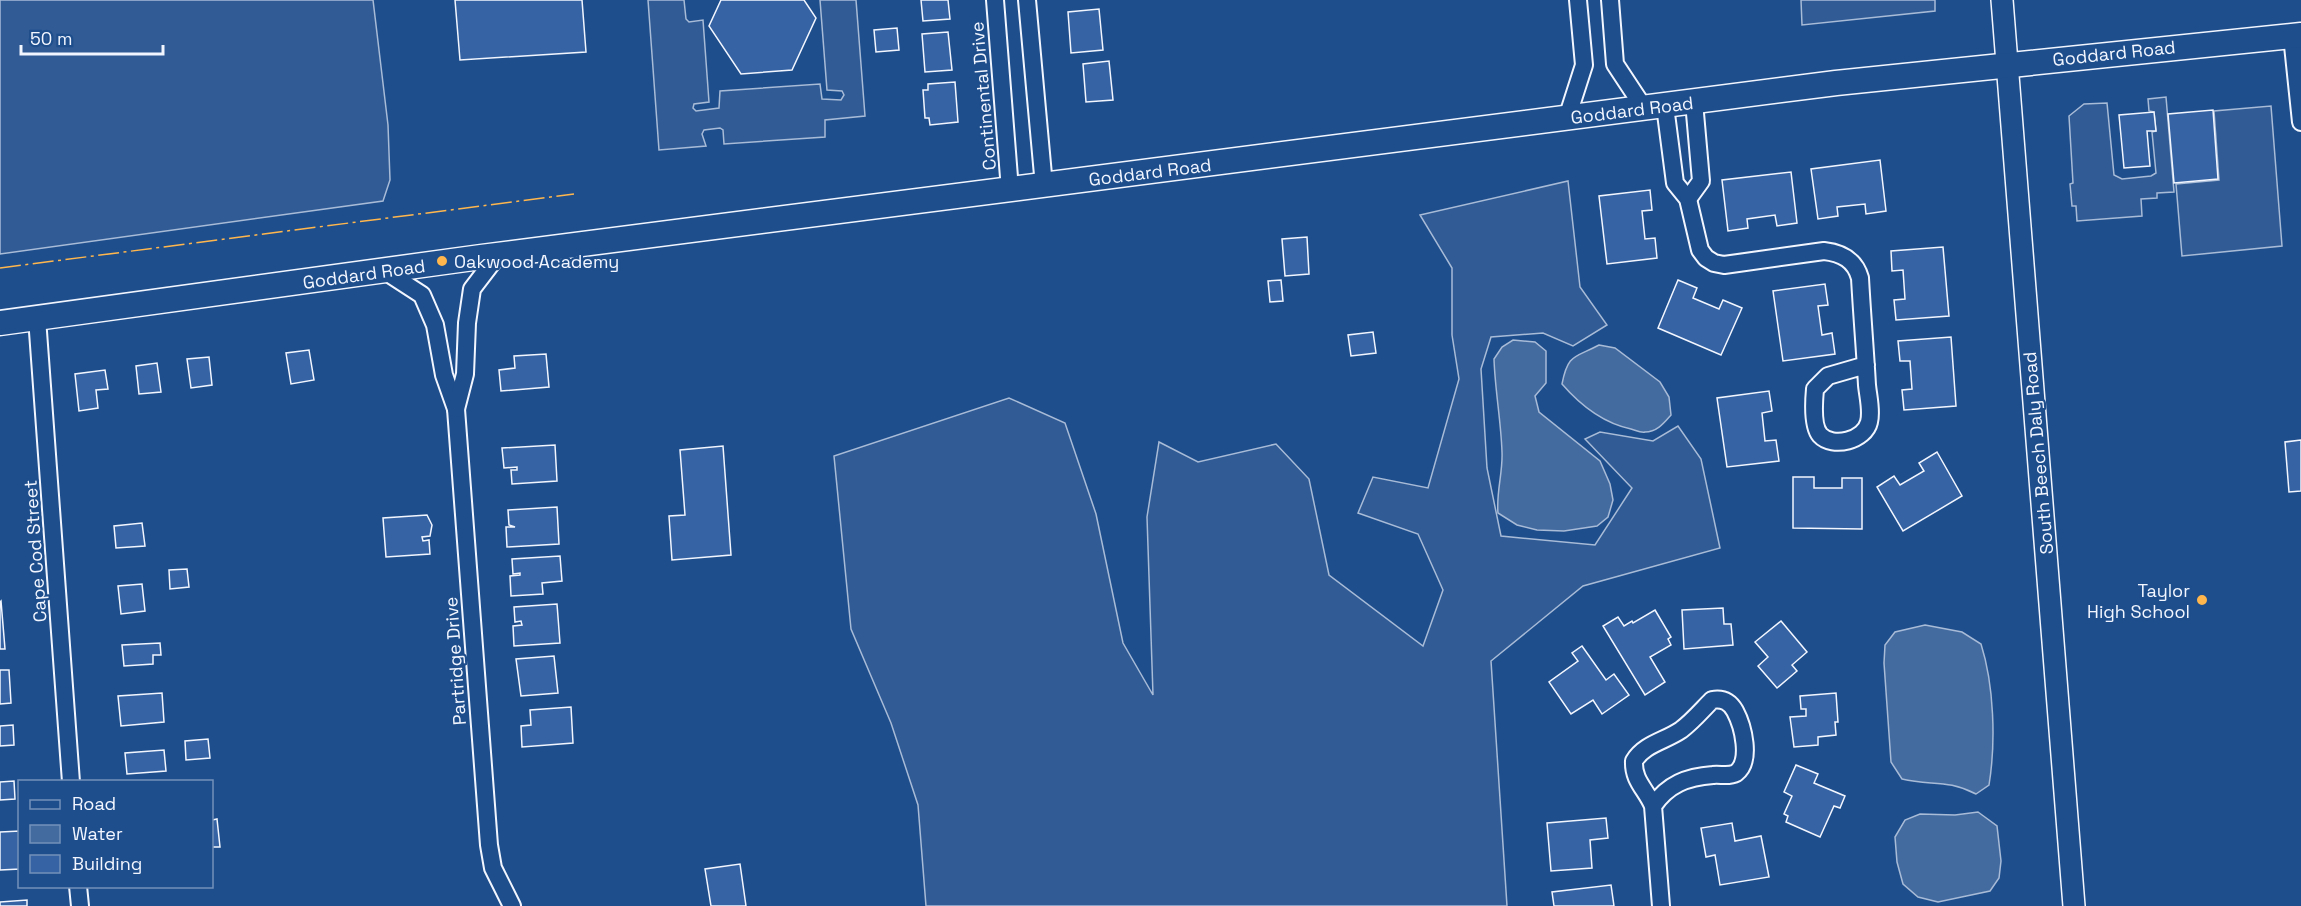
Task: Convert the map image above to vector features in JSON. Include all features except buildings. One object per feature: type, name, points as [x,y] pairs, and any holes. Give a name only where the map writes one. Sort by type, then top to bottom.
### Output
[{"type":"main road","name":"Goddard Road","points":[[0,323],[498,255],[1847,82],[2297,36]]},
{"type":"street","name":"Continental Drive","points":[[995,0],[1010,190]]},
{"type":"street","points":[[1027,0],[1044,186]]},
{"type":"street","points":[[1567,118],[1584,65],[1578,0]]},
{"type":"street","points":[[1610,0],[1615,64],[1654,107],[1676,183],[1688,199],[1700,250],[1706,258],[1714,263],[1724,264],[1824,251],[1847,258],[1858,272],[1860,278],[1870,421],[1860,437],[1852,440],[1827,440],[1816,428],[1815,389],[1828,376],[1866,365]]},
{"type":"street","name":"South Beech Daly Road","points":[[2002,0],[2074,906]]},
{"type":"street","points":[[2297,36],[2301,122]]},
{"type":"street","points":[[1688,199],[1701,181],[1694,102]]},
{"type":"street","points":[[456,409],[465,374],[467,323],[472,289],[498,255]]},
{"type":"street","points":[[385,271],[422,295],[435,325],[444,375],[456,409]]},
{"type":"street","name":"Cape Cod Street","points":[[37,318],[71,780]]},
{"type":"street","name":"Partridge Drive","points":[[456,409],[488,833],[493,868],[512,906]]},
{"type":"street","points":[[1653,806],[1663,792],[1677,783],[1693,778],[1729,775],[1740,768],[1745,744],[1742,727],[1731,705],[1726,701],[1712,700],[1683,728],[1644,749],[1634,761],[1635,777],[1649,794],[1653,806],[1661,906]]},
{"type":"street","points":[[78,888],[80,906]]},
{"type":"shaded area","points":[[0,0],[373,0],[388,125],[390,180],[383,201],[0,254]]},
{"type":"shaded area","points":[[648,0],[684,0],[686,19],[689,22],[703,20],[709,102],[694,104],[693,108],[696,111],[719,108],[720,91],[820,84],[822,99],[841,100],[844,95],[842,91],[827,90],[820,0],[856,0],[865,116],[825,120],[825,137],[724,144],[723,130],[720,128],[704,130],[702,134],[706,146],[659,150]]},
{"type":"shaded area","points":[[1801,0],[1935,0],[1935,11],[1802,25]]},
{"type":"shaded area","points":[[2166,97],[2174,192],[2157,193],[2157,198],[2141,199],[2142,216],[2077,221],[2076,206],[2072,206],[2070,184],[2073,183],[2069,116],[2084,104],[2107,103],[2114,175],[2122,179],[2151,176],[2156,173],[2152,132],[2156,131],[2154,112],[2149,111],[2148,99]]},
{"type":"shaded area","points":[[2271,106],[2282,246],[2182,256],[2176,184],[2219,180],[2214,111]]},
{"type":"shaded area","points":[[1568,181],[1580,287],[1607,325],[1573,346],[1543,333],[1491,337],[1481,369],[1487,468],[1501,536],[1595,545],[1632,488],[1585,439],[1600,432],[1653,441],[1678,426],[1701,459],[1720,548],[1583,586],[1491,661],[1507,906],[926,906],[918,805],[891,723],[851,629],[834,456],[1009,398],[1065,423],[1096,514],[1123,643],[1153,695],[1147,517],[1159,442],[1198,462],[1276,444],[1309,479],[1329,575],[1423,646],[1443,590],[1418,534],[1358,513],[1373,477],[1428,488],[1459,379],[1452,335],[1452,268],[1420,215]]},
{"type":"water","points":[[1513,340],[1535,342],[1546,351],[1546,383],[1535,396],[1539,412],[1600,461],[1610,484],[1613,500],[1608,517],[1597,526],[1564,531],[1537,530],[1517,525],[1498,513],[1502,452],[1494,359],[1502,347]]},
{"type":"water","points":[[1599,345],[1615,348],[1660,382],[1669,397],[1671,415],[1660,427],[1649,432],[1642,432],[1611,423],[1585,406],[1562,384],[1570,361]]},
{"type":"water","points":[[1925,625],[1962,632],[1981,644],[1989,677],[1993,714],[1993,751],[1989,785],[1976,794],[1956,786],[1902,779],[1891,762],[1884,663],[1885,645],[1895,632]]},
{"type":"water","points":[[1978,812],[1997,826],[2001,861],[1999,878],[1990,891],[1938,902],[1918,897],[1903,884],[1897,862],[1895,837],[1905,820],[1920,814],[1955,815]]},
{"type":"power","points":[[0,268],[574,194]]},
{"type":"place","name":"Oakwood Academy","points":[[442,261]]},
{"type":"place","name":"Taylor High School","points":[[2202,600]]}]
